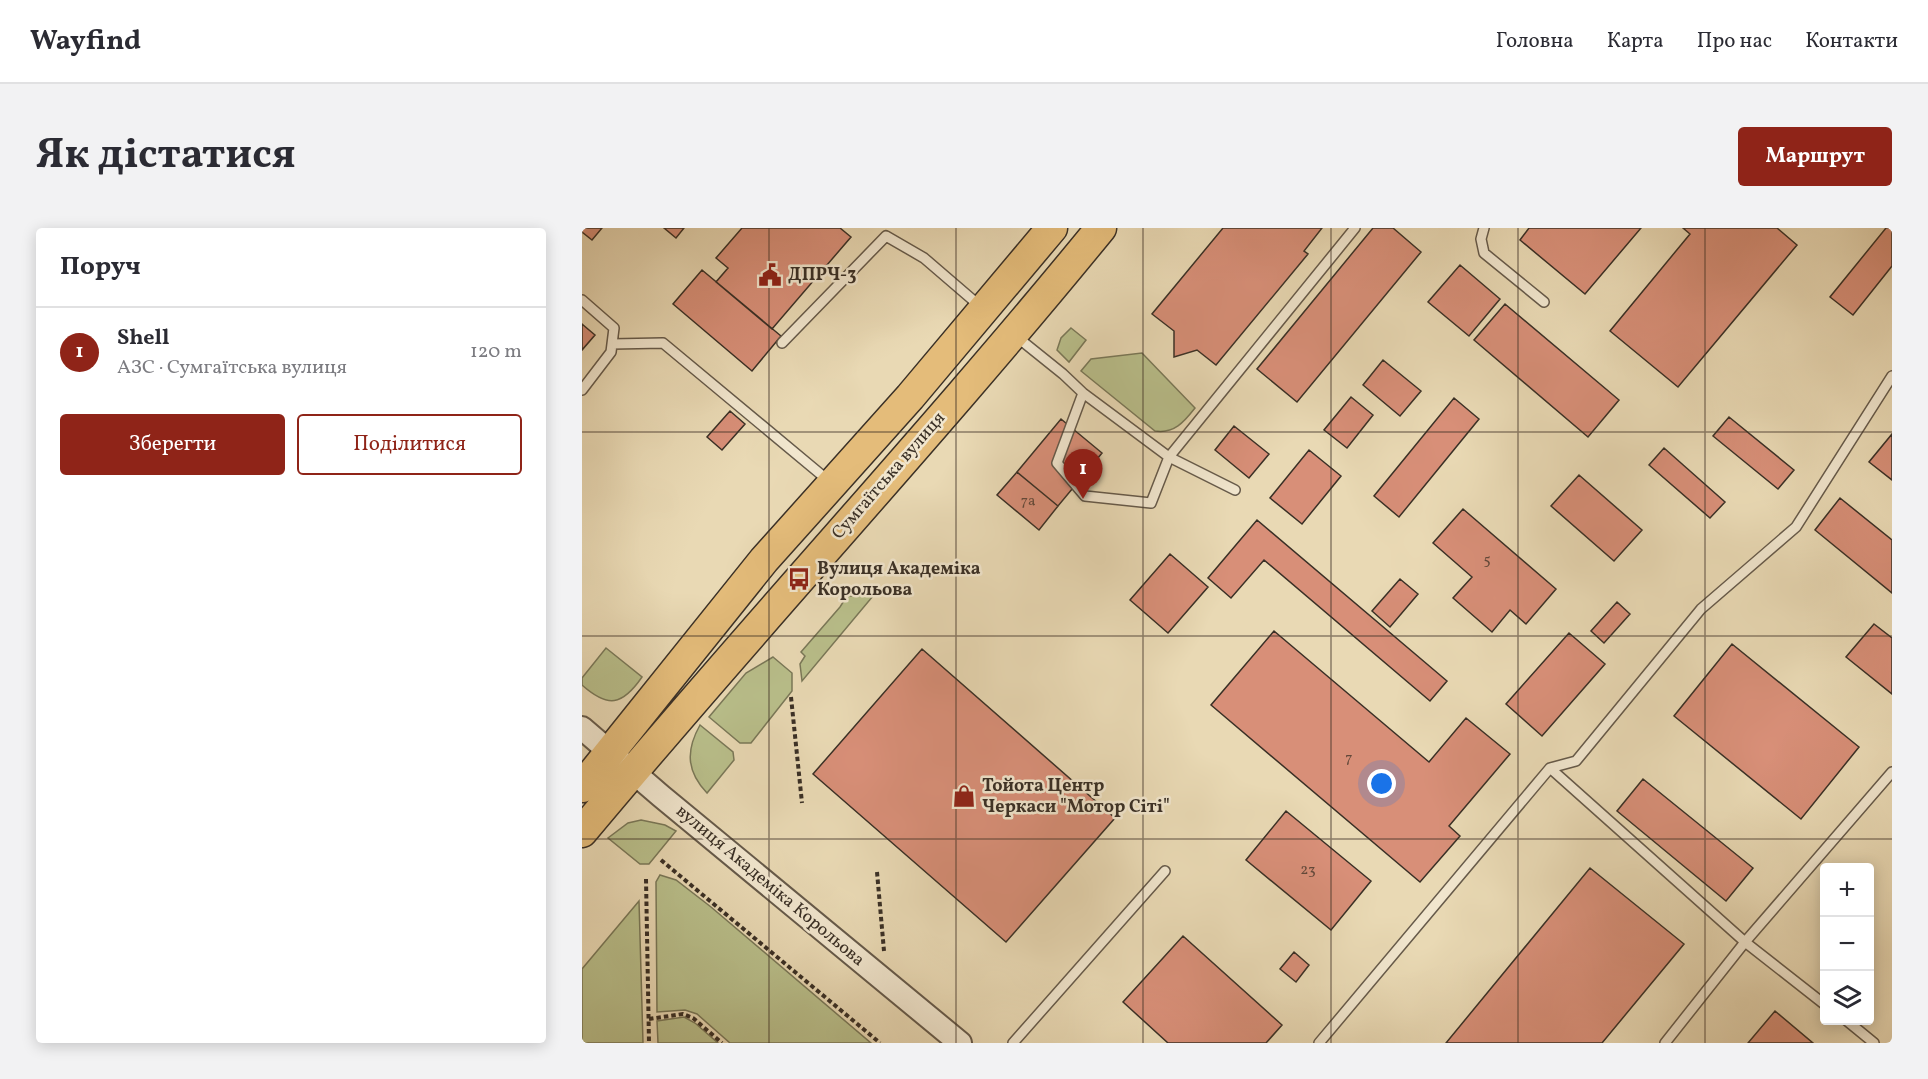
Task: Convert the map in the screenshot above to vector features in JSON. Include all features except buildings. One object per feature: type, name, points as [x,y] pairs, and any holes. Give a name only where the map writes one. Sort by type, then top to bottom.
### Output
[{"type":"main road","name":"Сумгаїтська вулиця","points":[[582,787],[764,560],[910,397],[1052,228]]},
{"type":"main road","name":"Сумгаїтська вулиця","points":[[582,832],[1101,228]]},
{"type":"street","name":"вулиця Академіка Корольова","points":[[582,728],[960,1043]]},
{"type":"lane","points":[[1083,393],[1057,463],[1085,496],[1151,503],[1169,457],[1355,228]]},
{"type":"lane","points":[[1484,228],[1482,238],[1484,253],[1544,303]]},
{"type":"lane","points":[[782,342],[886,236],[924,258],[984,309]]},
{"type":"lane","points":[[582,300],[614,328],[611,352],[582,390]]},
{"type":"lane","points":[[1012,334],[1063,374],[1083,393],[1169,457],[1235,490]]},
{"type":"lane","points":[[612,344],[663,343],[832,484]]},
{"type":"lane","points":[[1319,1043],[1550,768],[1576,761],[1701,609],[1797,527],[1892,376]]},
{"type":"lane","points":[[1550,768],[1745,942],[1820,1001]]},
{"type":"lane","points":[[1665,1043],[1745,942],[1892,772]]},
{"type":"lane","points":[[1013,1043],[1165,871]]},
{"type":"lane","points":[[1852,1025],[1875,1043]]},
{"type":"path","points":[[791,697],[802,804]]},
{"type":"path","points":[[662,860],[880,1043]]},
{"type":"path","points":[[877,872],[886,982]]},
{"type":"path","points":[[646,879],[649,1043]]},
{"type":"path","points":[[649,1019],[683,1014],[693,1017],[722,1043]]},
{"type":"green space","points":[[1071,328],[1086,340],[1069,362],[1057,350],[1061,338]]},
{"type":"green space","points":[[1142,353],[1195,408],[1183,422],[1168,431],[1155,431],[1081,371],[1091,359]]},
{"type":"green space","points":[[847,596],[873,596],[802,681],[800,664],[805,656],[801,652]]},
{"type":"green space","points":[[606,648],[642,677],[628,694],[614,700],[600,698],[582,685],[582,678]]},
{"type":"green space","points":[[773,657],[792,673],[792,691],[751,743],[740,743],[709,717],[746,673]]},
{"type":"green space","points":[[700,725],[733,752],[734,760],[707,793],[695,777],[690,760],[692,743]]},
{"type":"green space","points":[[641,820],[665,825],[676,831],[649,864],[640,864],[608,838],[628,823]]},
{"type":"green space","points":[[660,875],[676,880],[711,907],[871,1043],[730,1043],[697,1014],[685,1010],[657,1012],[656,882]]},
{"type":"green space","points":[[639,901],[643,1043],[582,1043],[582,969]]},
{"type":"green space","points":[[684,1017],[695,1023],[718,1043],[658,1043],[657,1021]]},
{"type":"place","name":"ДПРЧ-3","points":[[770,275]]},
{"type":"place","name":"Shell","points":[[1083,499]]},
{"type":"place","name":"Вулиця Академіка Корольова","points":[[799,579]]},
{"type":"place","name":"Тойота Центр Черкаси \"Мотор Сіті\"","points":[[964,796]]}]
